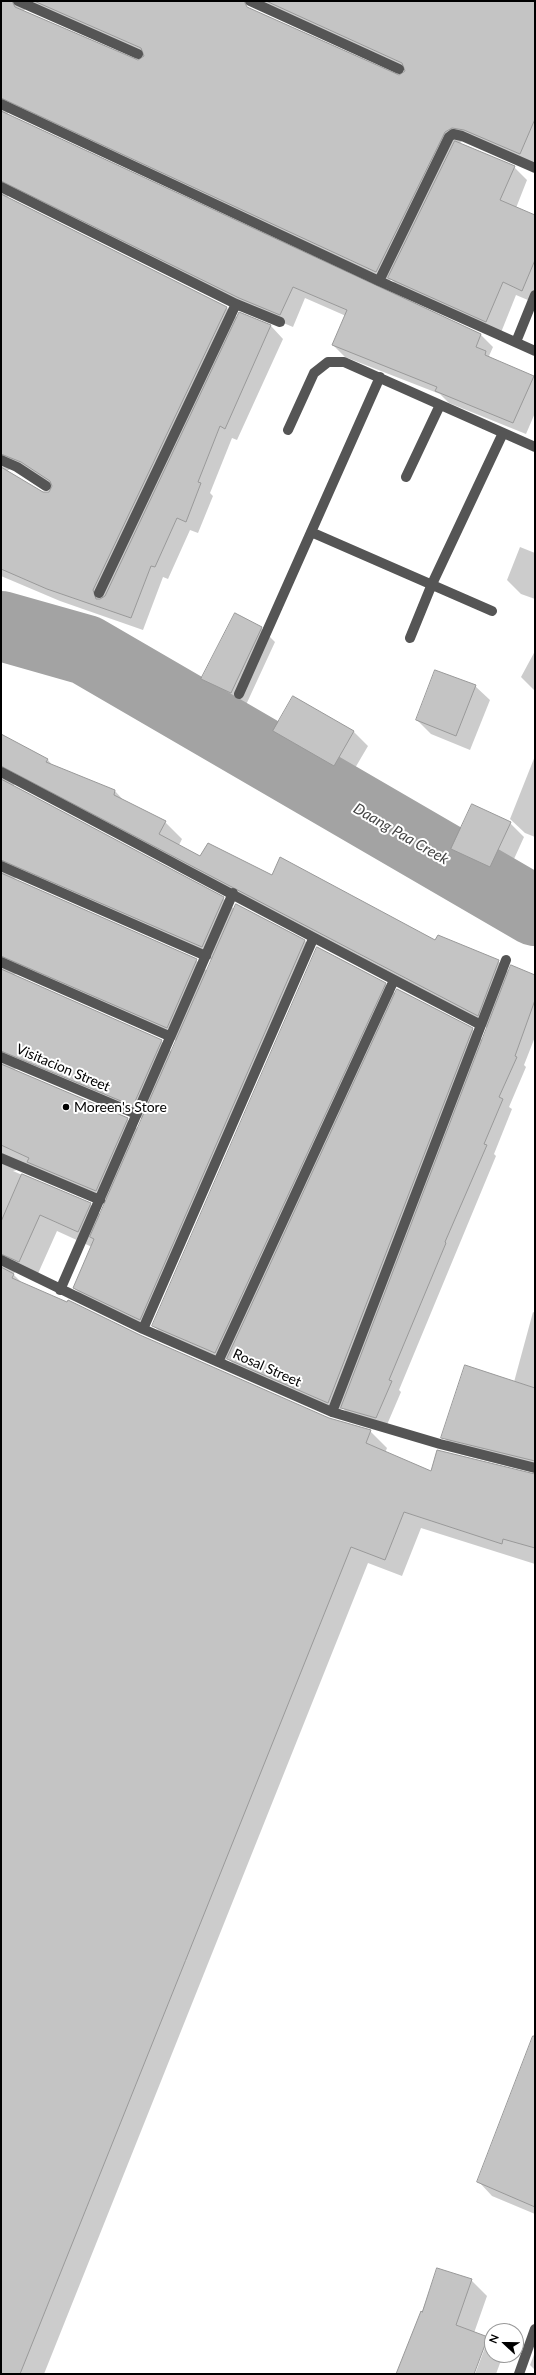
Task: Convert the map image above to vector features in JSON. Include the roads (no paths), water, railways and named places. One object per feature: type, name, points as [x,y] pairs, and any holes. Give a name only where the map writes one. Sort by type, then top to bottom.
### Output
[{"type":"street","points":[[18,1],[138,54]]},
{"type":"street","points":[[250,1],[399,69]]},
{"type":"street","points":[[1,104],[379,281],[535,350]]},
{"type":"street","points":[[379,281],[449,137],[453,134],[462,136],[535,168]]},
{"type":"street","points":[[1,187],[236,304],[280,322]]},
{"type":"street","points":[[516,342],[535,295]]},
{"type":"street","points":[[99,593],[236,304]]},
{"type":"street","points":[[288,430],[314,374],[328,362],[344,362],[535,447]]},
{"type":"street","points":[[239,694],[380,377]]},
{"type":"street","points":[[406,477],[440,405]]},
{"type":"street","points":[[410,638],[432,584],[503,433]]},
{"type":"street","points":[[1,460],[17,467],[46,486]]},
{"type":"street","points":[[311,532],[492,611]]},
{"type":"street","points":[[1,772],[233,893],[313,939],[481,1025]]},
{"type":"street","points":[[1,866],[206,956]]},
{"type":"street","points":[[60,1290],[100,1200],[169,1036],[233,893]]},
{"type":"street","points":[[142,1329],[313,939]]},
{"type":"street","points":[[332,1412],[506,960]]},
{"type":"street","points":[[1,962],[169,1036]]},
{"type":"street","points":[[218,1362],[394,980]]},
{"type":"street","name":"Visitacion Street","points":[[1,1056],[136,1114]]},
{"type":"street","points":[[1,1158],[100,1200]]},
{"type":"street","name":"Rosal Street","points":[[1,1260],[142,1329],[332,1412],[440,1444],[535,1468]]},
{"type":"street","points":[[519,2374],[535,2329]]},
{"type":"waterway","name":"Daang Paa Creek","points":[[1,626],[86,650],[535,911]]},
{"type":"place","name":"Moreen's Store","points":[[66,1107]]}]
